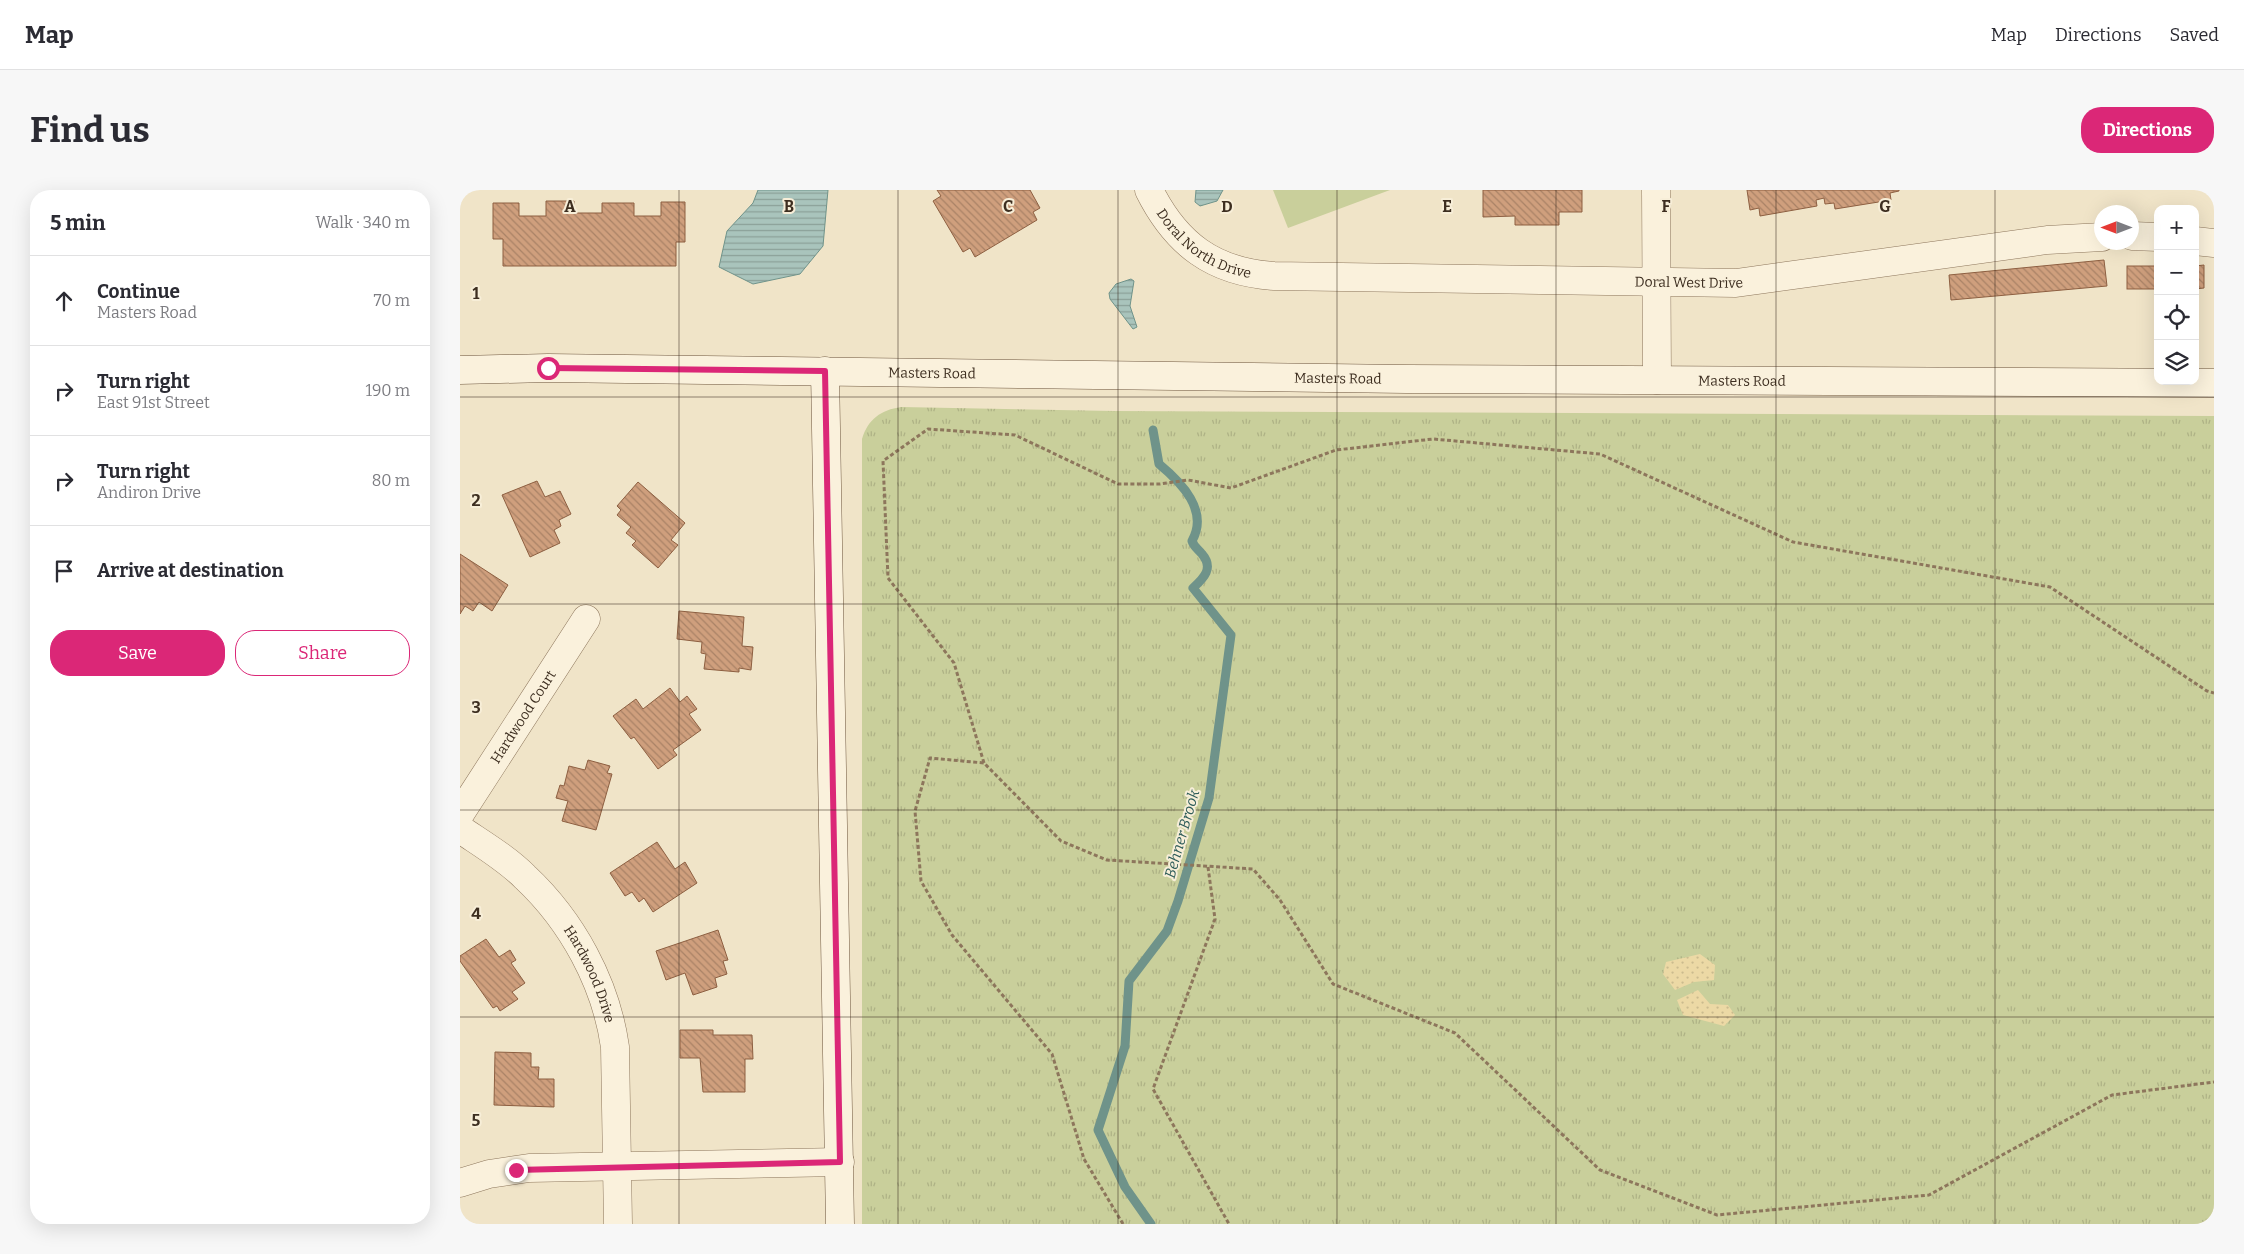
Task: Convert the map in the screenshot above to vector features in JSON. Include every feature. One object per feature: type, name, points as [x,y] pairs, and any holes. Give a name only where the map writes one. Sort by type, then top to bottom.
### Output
[{"type":"street","name":"Doral North Drive","points":[[1149,190],[1160,212],[1176,233],[1197,251],[1220,264],[1234,269],[1274,276]]},
{"type":"street","points":[[1656,190],[1658,283],[1657,380]]},
{"type":"street","points":[[2139,236],[2154,237]]},
{"type":"street","name":"Doral West Drive","points":[[1274,276],[1658,283],[1750,282],[2046,240],[2094,237]]},
{"type":"street","points":[[2199,241],[2214,243]]},
{"type":"street","name":"Masters Road","points":[[460,370],[548,368],[1657,380],[2214,383]]},
{"type":"street","points":[[825,371],[840,1224]]},
{"type":"street","name":"Hardwood Court","points":[[460,814],[586,619]]},
{"type":"street","name":"Hardwood Drive","points":[[460,829],[505,859],[544,896],[575,937],[593,972],[613,1034],[615,1047],[618,1224]]},
{"type":"street","points":[[460,1183],[489,1174],[529,1168],[618,1168],[840,1162]]},
{"type":"path","points":[[2214,693],[2207,691],[2050,586],[1793,542],[1600,454],[1433,440],[1336,450],[1231,488],[1188,480],[1160,484],[1118,484],[1015,435],[928,429],[883,461],[888,578],[954,663],[984,764],[1061,841],[1107,860],[1253,869],[1280,900],[1333,984],[1455,1034],[1600,1170],[1717,1215],[1929,1196],[2112,1095],[2214,1082]]},
{"type":"path","points":[[984,764],[930,758],[915,811],[921,881],[952,935],[1052,1054],[1084,1159],[1123,1224]]},
{"type":"path","points":[[1208,867],[1215,919],[1153,1089],[1229,1224]]},
{"type":"green space","points":[[1273,190],[1390,190],[1288,228]]},
{"type":"green space","points":[[901,407],[1114,411],[2214,416],[2214,1224],[862,1224],[862,439],[868,426],[876,417],[887,410]]},
{"type":"sand","points":[[1700,954],[1715,965],[1714,980],[1694,982],[1675,990],[1663,974],[1666,962]]},
{"type":"sand","points":[[1698,990],[1710,1004],[1728,1005],[1735,1015],[1724,1026],[1683,1015],[1677,1000]]},
{"type":"water","points":[[758,190],[828,190],[823,246],[800,274],[753,284],[719,267],[727,231],[753,203]]},
{"type":"water","points":[[1196,190],[1223,190],[1217,201],[1200,206],[1195,202]]},
{"type":"water","points":[[1131,279],[1134,281],[1130,306],[1137,327],[1133,329],[1110,299],[1109,293],[1116,284]]},
{"type":"building","points":[[937,190],[1030,190],[1040,208],[1033,212],[1037,220],[975,257],[970,248],[963,252],[933,201],[941,196]]},
{"type":"building","points":[[1483,190],[1582,190],[1582,212],[1559,212],[1559,225],[1515,225],[1515,216],[1483,217]]},
{"type":"building","points":[[1747,190],[1899,191],[1890,193],[1891,200],[1835,209],[1834,203],[1825,204],[1824,198],[1816,200],[1817,206],[1760,216],[1759,208],[1750,210]]},
{"type":"building","points":[[546,201],[574,201],[574,213],[602,213],[602,203],[634,203],[634,216],[661,216],[661,202],[685,202],[685,242],[676,242],[676,266],[503,266],[503,239],[493,239],[493,203],[519,203],[519,216],[546,216]]},
{"type":"building","points":[[2104,260],[2107,286],[1951,300],[1949,275]]},
{"type":"building","points":[[2204,265],[2204,288],[2199,289],[2199,266]]},
{"type":"building","points":[[2127,266],[2154,266],[2154,289],[2127,289]]},
{"type":"building","points":[[537,481],[545,497],[560,491],[571,514],[559,520],[561,526],[554,530],[560,543],[530,557],[502,495]]},
{"type":"building","points":[[638,482],[685,523],[671,540],[678,545],[658,568],[632,545],[636,541],[626,533],[631,527],[617,515],[621,510],[617,506]]},
{"type":"building","points":[[460,554],[508,585],[492,611],[479,602],[473,611],[465,606],[460,614]]},
{"type":"building","points":[[679,611],[744,617],[742,646],[753,647],[751,670],[739,668],[739,672],[704,669],[706,654],[701,653],[702,642],[677,639]]},
{"type":"building","points":[[670,688],[680,702],[687,696],[697,709],[689,714],[701,730],[673,750],[677,755],[658,769],[634,737],[631,739],[613,716],[636,699],[643,709]]},
{"type":"building","points":[[588,760],[610,766],[607,773],[612,774],[596,830],[562,821],[568,801],[556,798],[560,785],[564,786],[569,766],[585,770]]},
{"type":"building","points":[[657,842],[675,869],[685,862],[697,883],[653,912],[644,898],[639,902],[632,892],[625,896],[610,873]]},
{"type":"building","points":[[718,930],[728,960],[723,961],[727,974],[715,978],[717,987],[693,995],[685,973],[666,980],[656,951]]},
{"type":"building","points":[[486,939],[499,957],[510,950],[516,960],[511,963],[525,983],[512,992],[518,999],[500,1011],[497,1006],[493,1008],[460,961],[460,956]]},
{"type":"building","points":[[680,1030],[713,1030],[713,1035],[752,1035],[753,1059],[745,1059],[745,1092],[703,1092],[700,1058],[680,1058]]},
{"type":"building","points":[[495,1052],[531,1053],[531,1067],[539,1067],[538,1079],[554,1079],[554,1107],[494,1105]]},
{"type":"waterway","name":"Behner Brook","points":[[1151,1224],[1125,1187],[1098,1130],[1125,1046],[1129,981],[1167,931],[1209,798],[1231,635],[1193,588],[1204,577],[1207,568],[1206,559],[1192,541],[1196,530],[1195,508],[1184,489],[1159,464],[1153,430]]},
{"type":"route","points":[[516,1170],[555,1167],[618,1168],[840,1162],[825,371],[548,368]]}]
